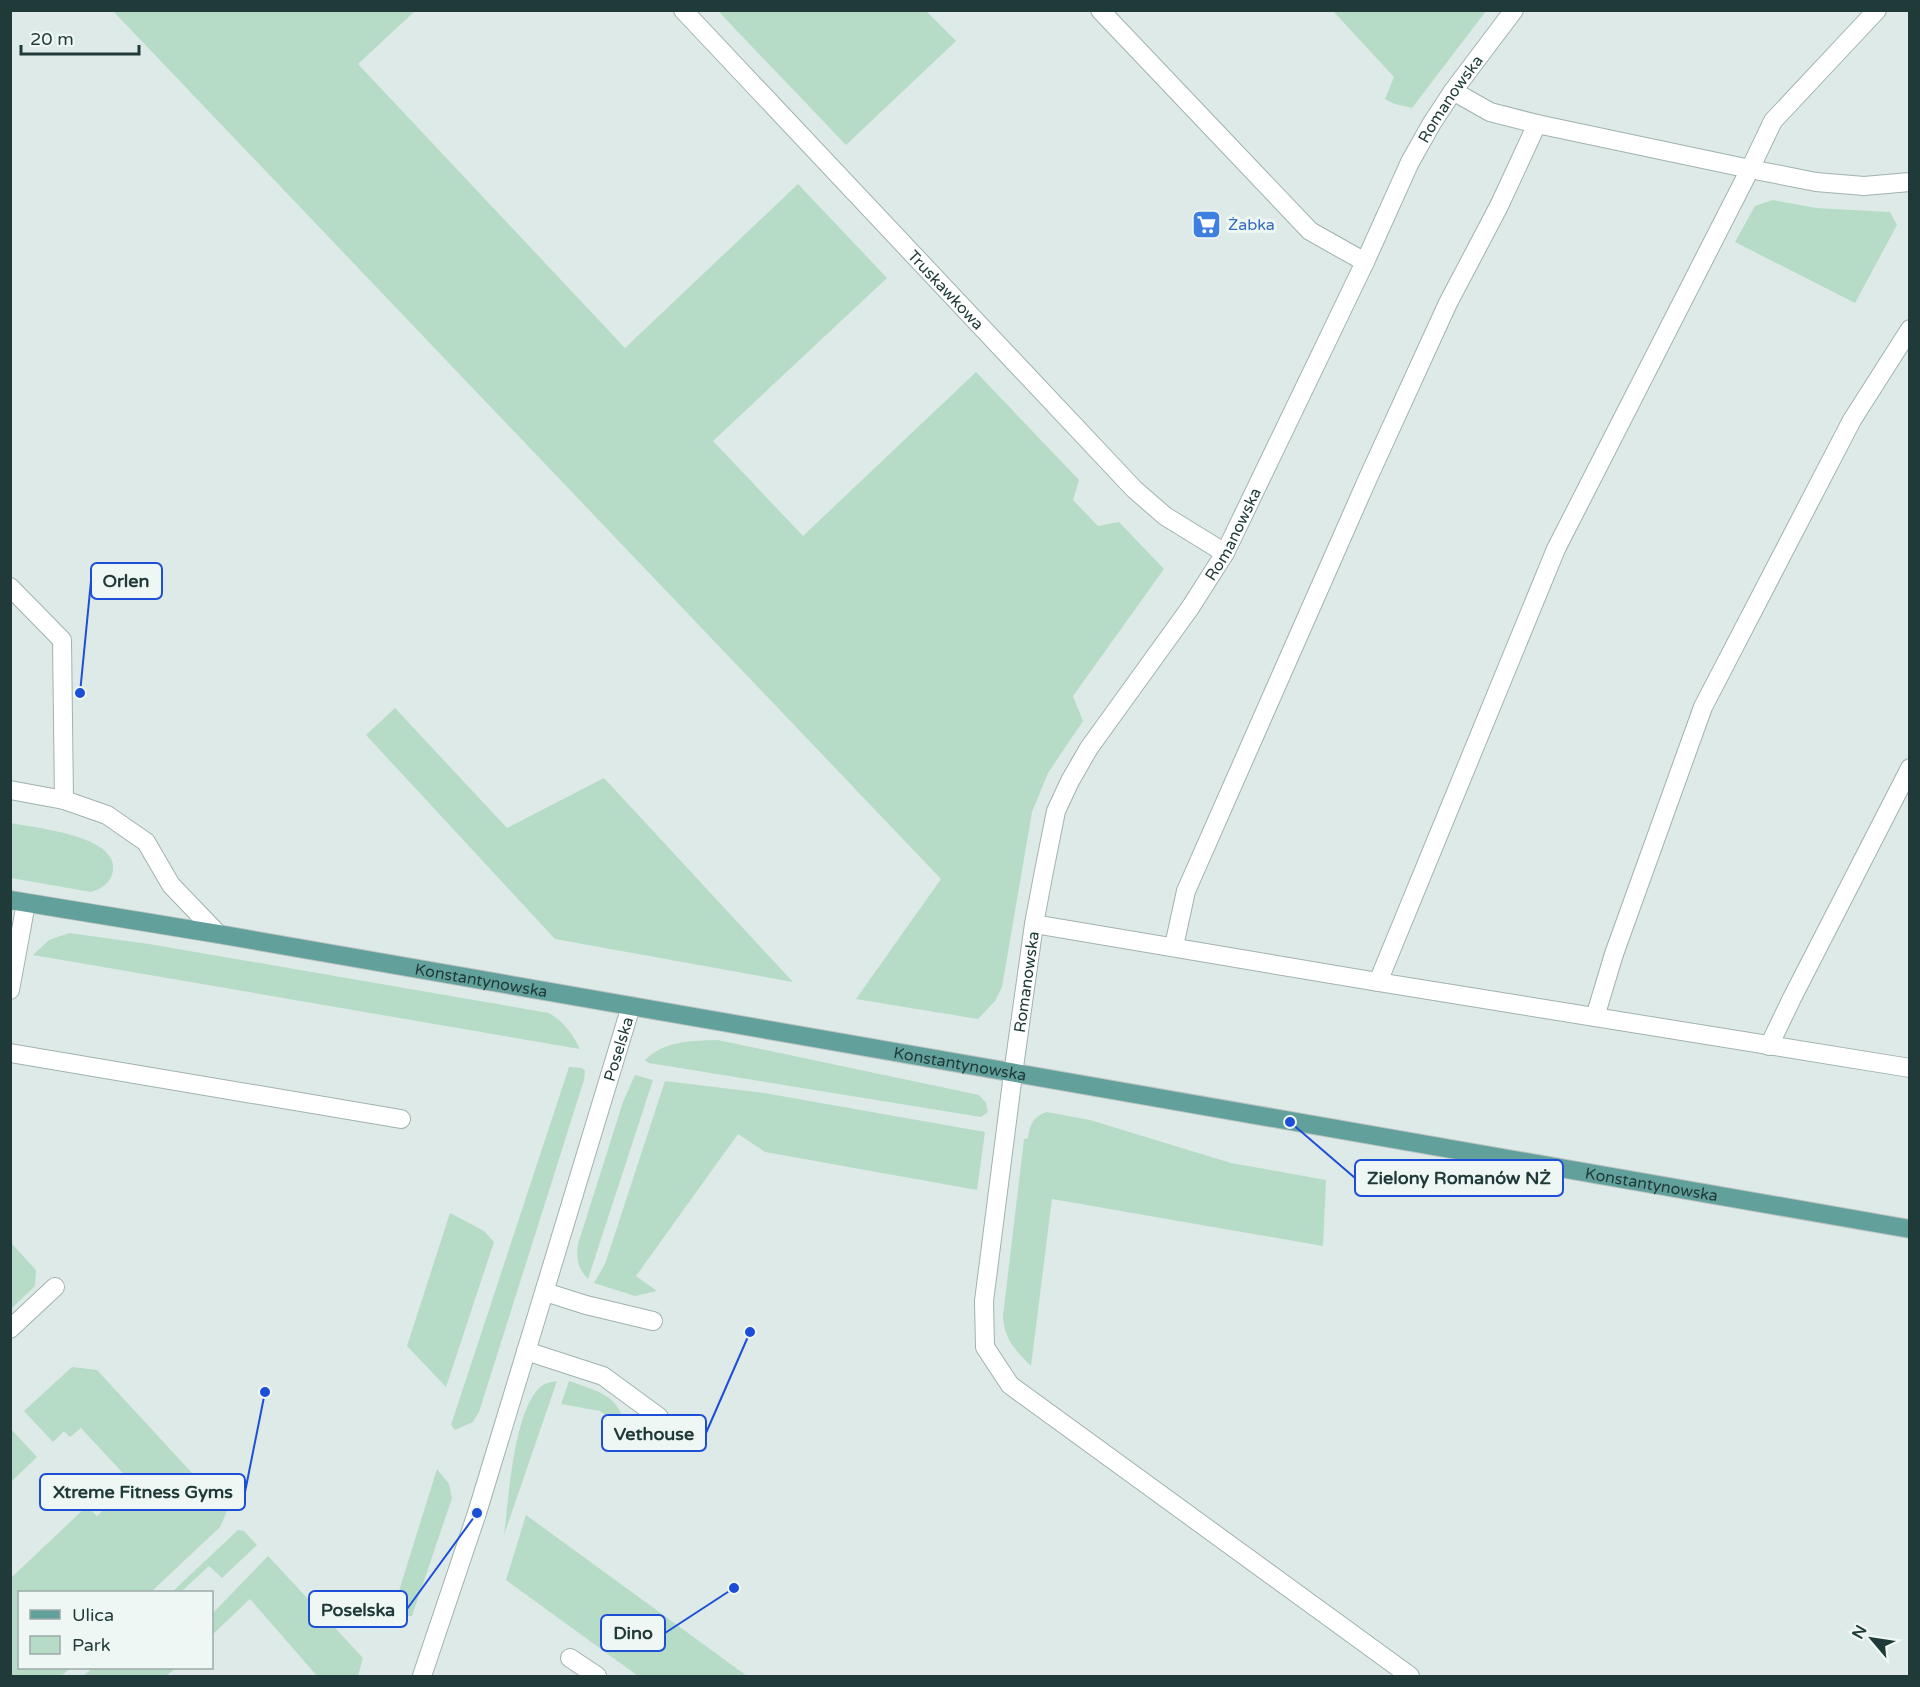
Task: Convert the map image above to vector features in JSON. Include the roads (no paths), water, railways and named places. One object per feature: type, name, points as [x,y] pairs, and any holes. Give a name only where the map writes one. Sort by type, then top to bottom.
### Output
[{"type":"main road","name":"Konstantynowska","points":[[19,901],[1910,1228]]},
{"type":"street","name":"Truskawkowa","points":[[682,10],[1134,489],[1165,516],[1225,553]]},
{"type":"street","points":[[1100,10],[1310,231],[1365,262]]},
{"type":"street","name":"Romanowska","points":[[1410,1677],[1010,1385],[985,1347],[984,1301],[1034,924],[1056,811],[1089,748],[1190,608],[1225,553],[1365,262],[1410,162],[1453,91],[1514,10]]},
{"type":"street","points":[[1378,982],[1556,549],[1773,121],[1877,10]]},
{"type":"street","points":[[1453,91],[1490,112],[1750,169],[1816,182],[1864,186],[1910,182]]},
{"type":"street","points":[[1174,946],[1186,891],[1448,303],[1499,206],[1537,124]]},
{"type":"street","points":[[1595,1017],[1614,954],[1703,707],[1852,420],[1910,330]]},
{"type":"street","points":[[10,587],[62,640],[64,800]]},
{"type":"street","points":[[1769,1046],[1910,768]]},
{"type":"street","points":[[10,790],[64,800],[107,815],[146,842],[171,885],[218,934]]},
{"type":"street","points":[[10,990],[19,901]]},
{"type":"street","points":[[1034,924],[1910,1068]]},
{"type":"street","name":"Poselska","points":[[422,1677],[477,1514],[631,1006]]},
{"type":"street","points":[[10,1053],[401,1119]]},
{"type":"street","points":[[10,1329],[55,1287]]},
{"type":"street","points":[[545,1292],[586,1305],[653,1321]]},
{"type":"street","points":[[526,1351],[603,1376],[658,1417]]},
{"type":"street","points":[[570,1658],[597,1677]]},
{"type":"place","name":"Żabka","points":[[1207,224]]},
{"type":"place","name":"Orlen","points":[[80,693]]},
{"type":"place","name":"Zielony Romanów NŻ","points":[[1290,1122]]},
{"type":"place","name":"Vethouse","points":[[750,1332]]},
{"type":"place","name":"Xtreme Fitness Gyms","points":[[265,1392]]},
{"type":"place","name":"Poselska","points":[[477,1513]]},
{"type":"place","name":"Dino","points":[[734,1588]]}]
